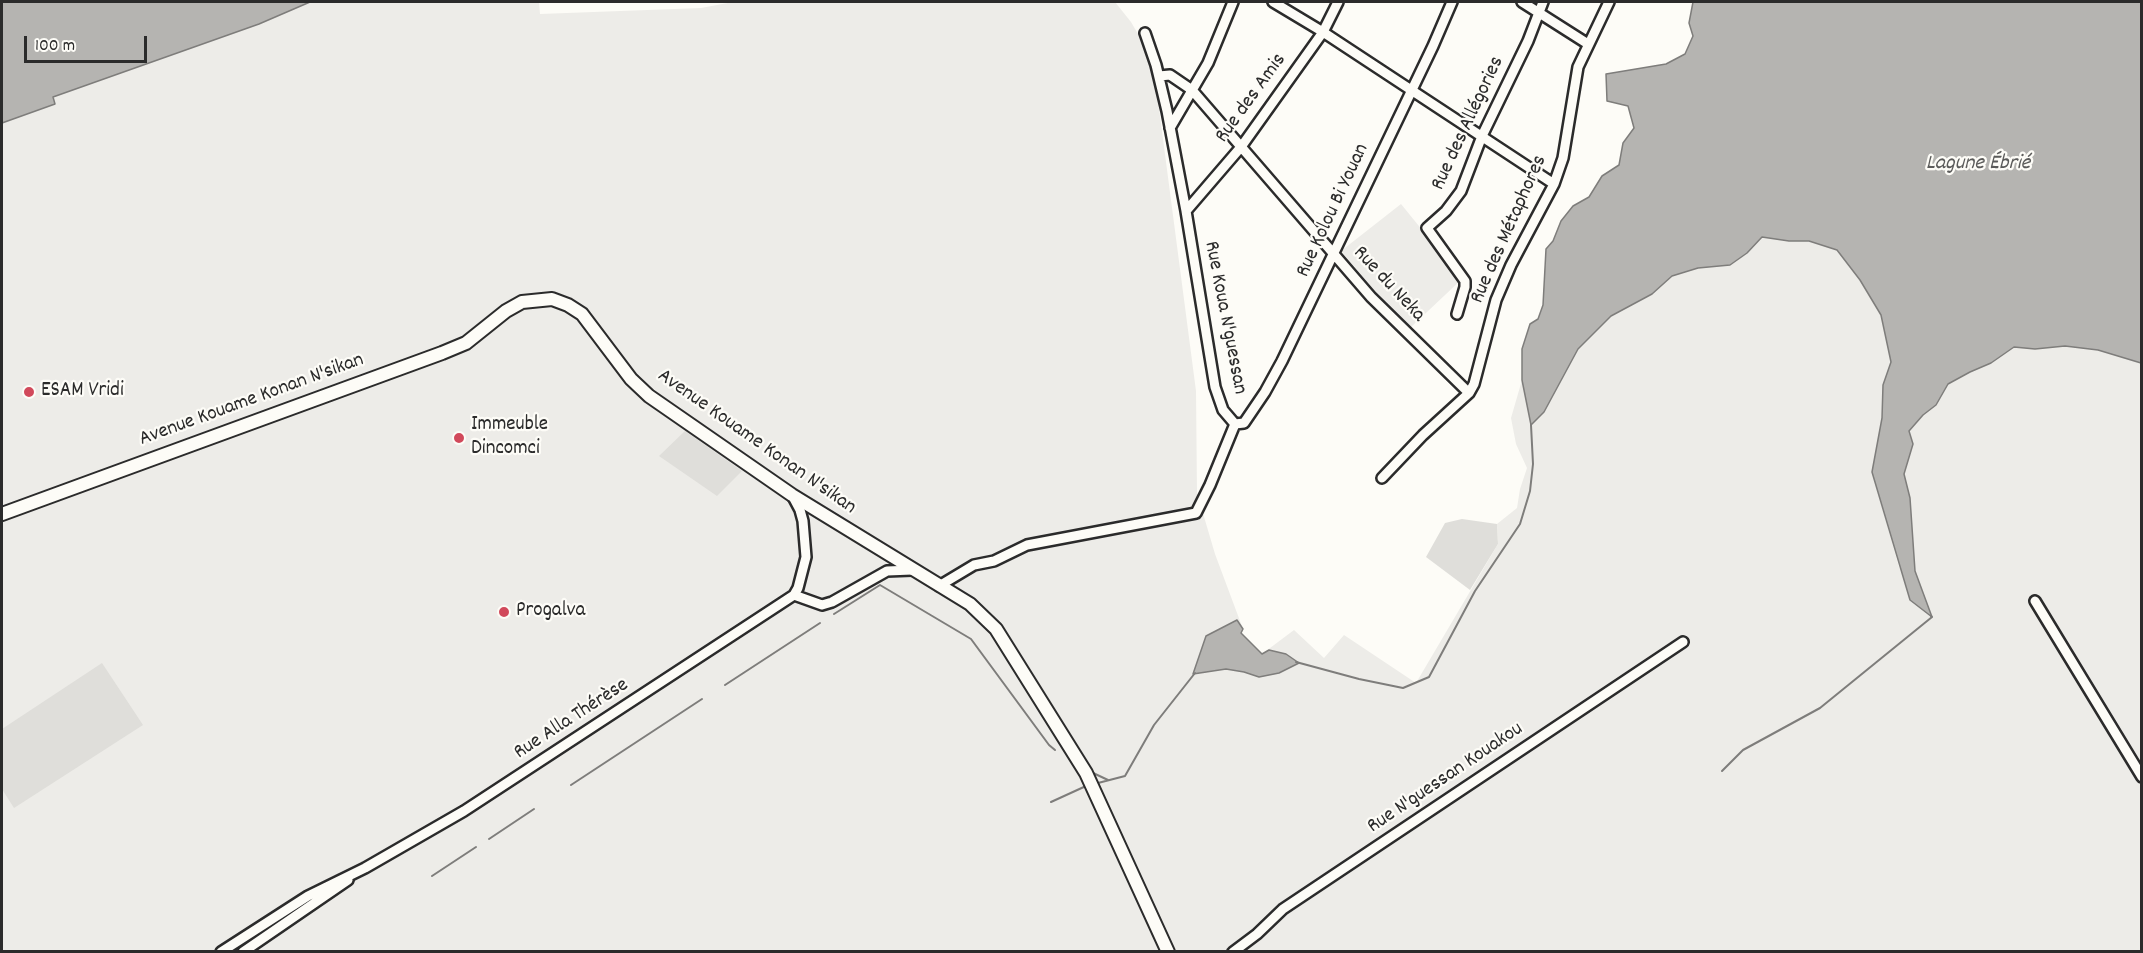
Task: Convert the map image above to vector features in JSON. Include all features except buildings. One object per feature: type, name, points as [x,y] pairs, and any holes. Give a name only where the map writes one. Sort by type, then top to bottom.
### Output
[{"type":"street","points":[[1170,128],[1208,63],[1233,2]]},
{"type":"street","points":[[1273,2],[1323,32],[1554,184]]},
{"type":"street","name":"Rue des Amis","points":[[1186,211],[1241,147],[1323,32],[1338,2]]},
{"type":"street","name":"Rue Kolou Bi Youan","points":[[1235,424],[1244,423],[1282,361],[1452,2]]},
{"type":"street","points":[[1522,2],[1587,44]]},
{"type":"street","name":"Rue des Allégories","points":[[1457,314],[1466,287],[1465,281],[1427,228],[1446,211],[1461,191],[1482,136],[1528,40],[1543,2]]},
{"type":"street","name":"Rue des Métaphores","points":[[1382,478],[1423,435],[1469,393],[1474,384],[1496,300],[1511,265],[1554,184],[1563,158],[1578,67],[1609,2]]},
{"type":"street","name":"Rue Koua N'guessan","points":[[939,586],[975,565],[994,561],[1027,545],[1196,513],[1235,424],[1223,410],[1215,387],[1170,128],[1159,76],[1145,33]]},
{"type":"street","name":"Rue du Neka","points":[[1159,76],[1170,75],[1192,90],[1371,297],[1469,393]]},
{"type":"street","name":"Avenue Kouame Konan N'sikan","points":[[2,514],[442,353],[465,343],[506,311],[522,302],[552,299],[582,314],[632,380],[649,396],[792,495],[970,604],[996,629],[1086,773],[1168,951]]},
{"type":"street","points":[[792,495],[803,521],[806,557],[794,595],[822,605],[832,602],[887,571],[912,570]]},
{"type":"street","name":"Rue Alla Thérèse","points":[[221,951],[308,896],[365,868],[464,811],[794,595]]},
{"type":"street","points":[[2035,601],[2142,777]]},
{"type":"street","name":"Rue N'guessan Kouakou","points":[[1233,951],[1257,934],[1283,909],[1683,642]]},
{"type":"street","name":"Rue Alla Thérèse","points":[[243,951],[365,868]]},
{"type":"shaded area","points":[[310,2],[539,2],[540,14],[701,8],[733,2],[1115,2],[1131,22],[1145,46],[1155,78],[1196,391],[1197,493],[1215,554],[1243,629],[1241,633],[1262,654],[1294,630],[1324,658],[1344,635],[1416,683],[1498,544],[1497,524],[1517,508],[1527,468],[1516,444],[1511,418],[1522,380],[1531,425],[1544,412],[1578,349],[1611,316],[1652,294],[1672,276],[1698,268],[1730,265],[1747,253],[1761,237],[1809,241],[1837,250],[1860,280],[1881,315],[1891,362],[1883,385],[1882,418],[1872,472],[1899,567],[1931,616],[1915,571],[1910,498],[1904,474],[1913,444],[1909,431],[1923,415],[1936,405],[1948,384],[1991,363],[2014,347],[2035,349],[2065,346],[2098,350],[2142,363],[2141,951],[2,951],[2,123],[55,104],[53,97],[259,24]]},
{"type":"shaded area","points":[[1401,204],[1462,279],[1410,328],[1341,251]]},
{"type":"shaded area","points":[[685,431],[742,471],[717,496],[659,456]]},
{"type":"shaded area","points":[[1462,519],[1497,524],[1498,544],[1470,590],[1426,557],[1445,523]]},
{"type":"shaded area","points":[[102,663],[143,725],[14,808],[2,789],[2,729]]},
{"type":"water","points":[[2,2],[310,2],[259,24],[53,97],[55,104],[2,123]]},
{"type":"water","name":"Lagune Ébrié","points":[[1693,2],[2141,2],[2141,363],[2098,350],[2065,346],[2035,349],[2014,347],[1991,363],[1948,384],[1936,405],[1923,415],[1909,431],[1913,444],[1904,474],[1910,498],[1915,571],[1932,617],[1910,600],[1872,472],[1882,418],[1883,385],[1891,362],[1881,315],[1860,280],[1837,250],[1809,241],[1762,237],[1747,253],[1730,265],[1698,268],[1672,276],[1652,294],[1611,316],[1578,349],[1544,412],[1531,425],[1522,380],[1522,349],[1530,324],[1538,319],[1543,305],[1546,249],[1553,241],[1561,221],[1573,206],[1589,197],[1602,176],[1619,165],[1623,143],[1634,128],[1628,106],[1607,101],[1606,74],[1666,64],[1685,54],[1693,36],[1689,23]]},
{"type":"water","points":[[1237,620],[1243,629],[1241,633],[1262,654],[1269,650],[1286,654],[1299,663],[1279,673],[1259,677],[1226,669],[1193,674],[1206,636]]},
{"type":"waterway","points":[[1296,662],[1403,688],[1429,677],[1475,591],[1520,524],[1530,491],[1533,464],[1531,425]]},
{"type":"waterway","points":[[834,614],[880,585],[971,639],[1055,750]]},
{"type":"waterway","points":[[1722,771],[1743,750],[1820,708],[1931,616]]},
{"type":"waterway","points":[[725,685],[820,623]]},
{"type":"waterway","points":[[1098,783],[1125,776],[1154,725],[1195,673]]},
{"type":"waterway","points":[[571,785],[702,699]]},
{"type":"waterway","points":[[1091,772],[1108,780]]},
{"type":"waterway","points":[[1051,802],[1086,786]]},
{"type":"waterway","points":[[489,839],[534,809]]},
{"type":"waterway","points":[[432,876],[476,847]]},
{"type":"place","name":"ESAM Vridi","points":[[29,392]]},
{"type":"place","name":"Immeuble Dincomci","points":[[459,438]]},
{"type":"place","name":"Progalva","points":[[504,612]]}]
